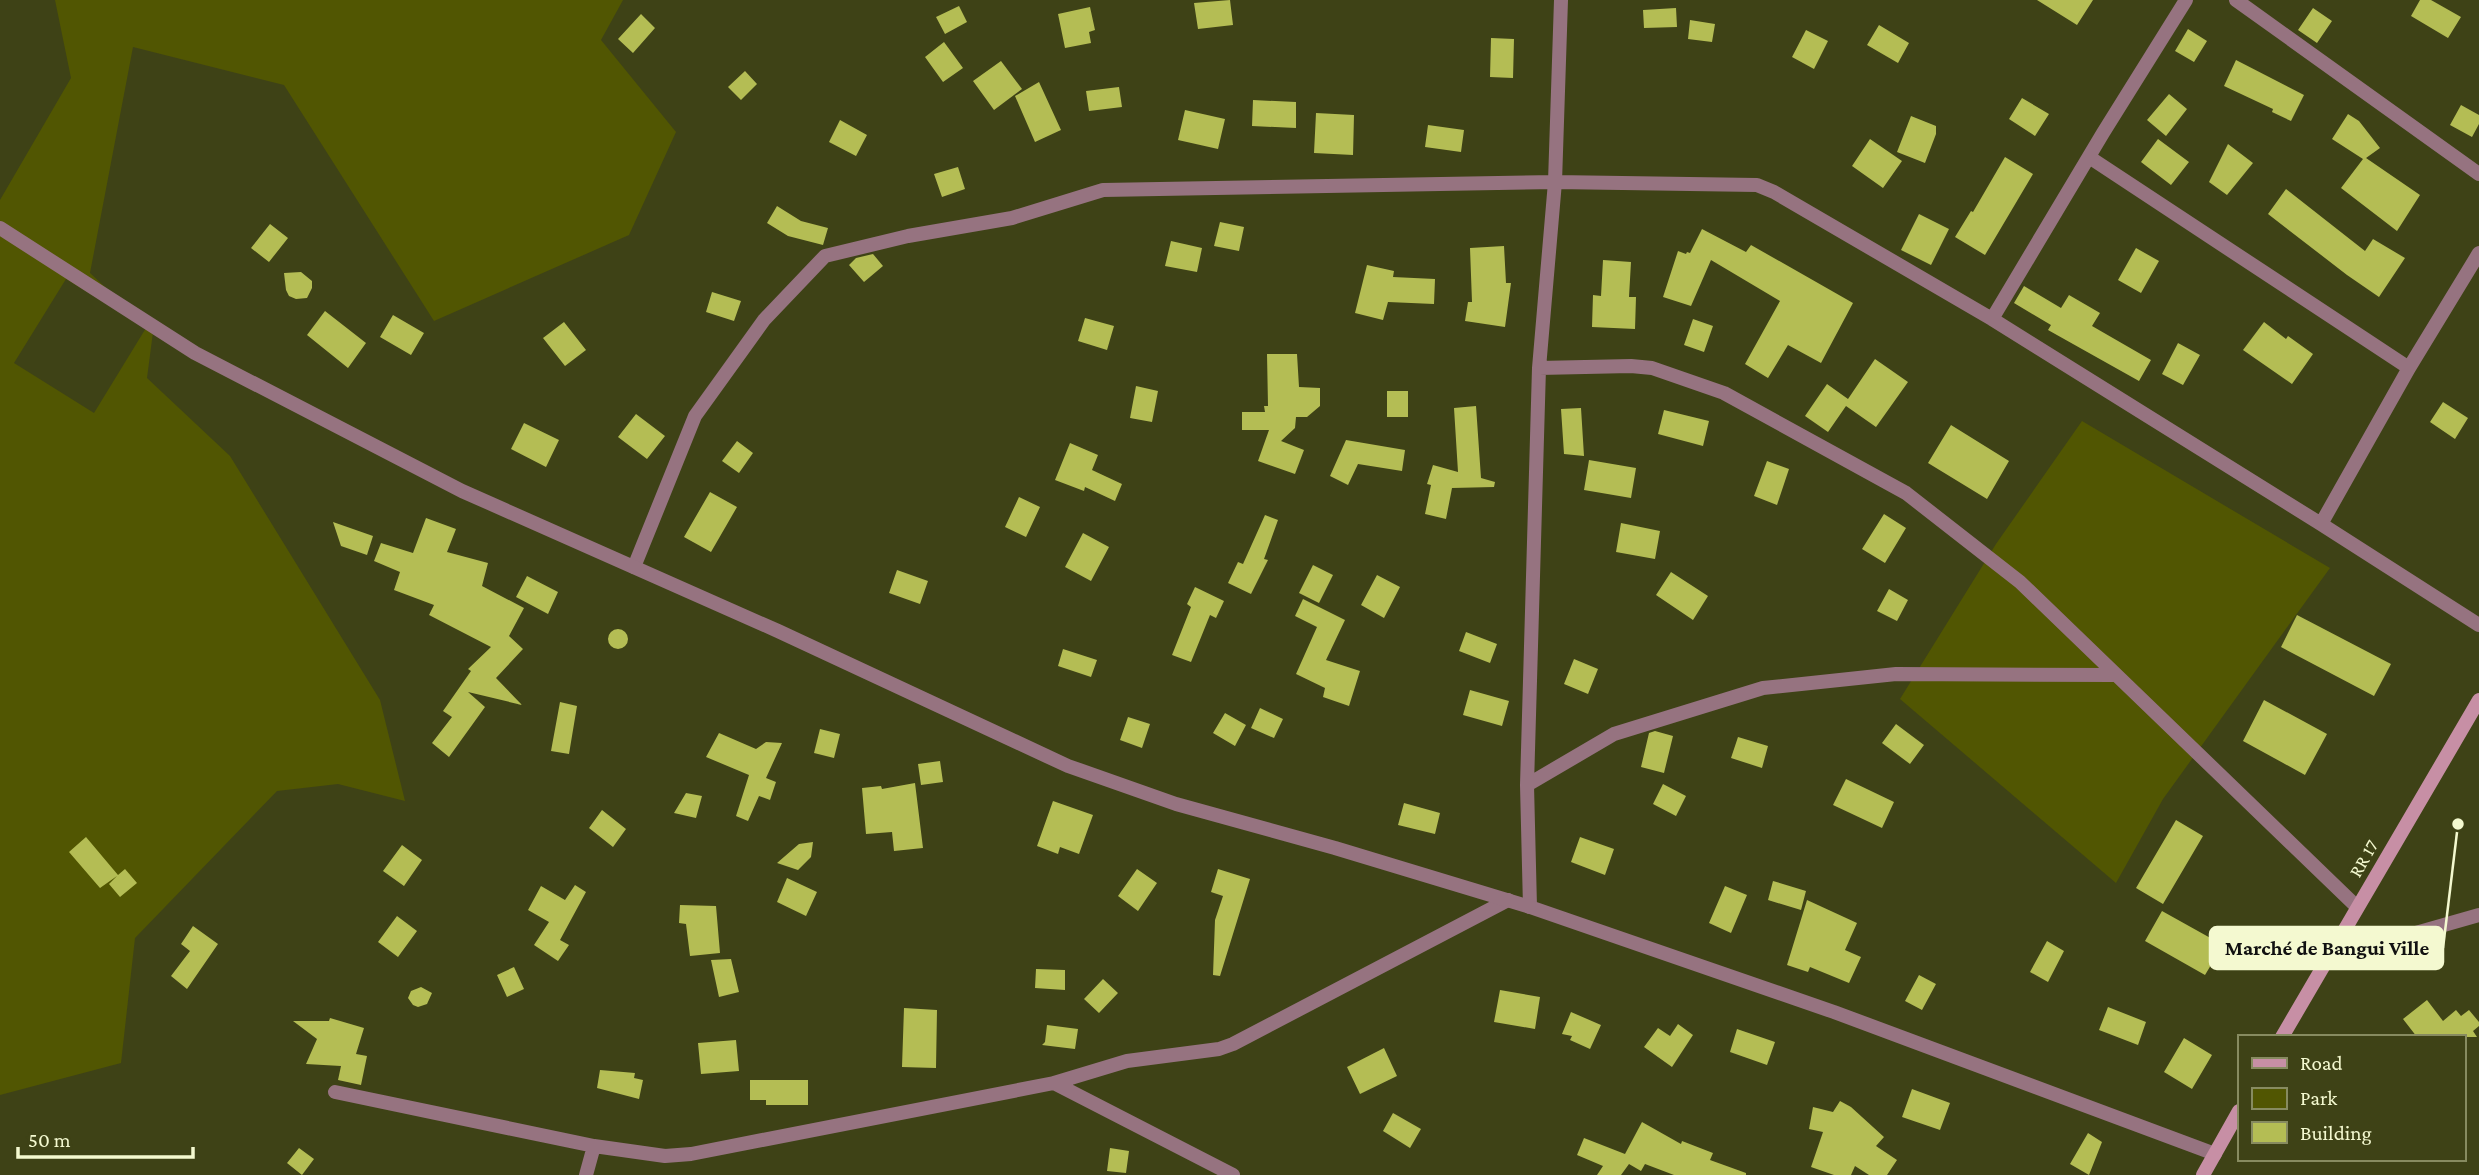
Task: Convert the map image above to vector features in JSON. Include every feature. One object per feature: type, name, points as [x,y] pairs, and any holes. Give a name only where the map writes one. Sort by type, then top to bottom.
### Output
[{"type":"main road","name":"RR 17","points":[[2283,1035],[2479,700]]},
{"type":"main road","points":[[2203,1175],[2238,1113]]},
{"type":"street","points":[[1530,907],[1527,785],[1539,369],[1555,182],[1561,0]]},
{"type":"street","points":[[1993,319],[2186,0]]},
{"type":"street","points":[[2236,0],[2479,174]]},
{"type":"street","points":[[2090,157],[2409,368]]},
{"type":"street","points":[[634,567],[695,416],[764,320],[825,256],[908,236],[1012,218],[1103,190],[1555,182],[1757,185],[1774,192],[1993,319],[2479,625]]},
{"type":"street","points":[[0,228],[195,353],[472,495],[778,631],[1068,766],[1176,804],[1335,848],[1530,907],[1833,1012],[2215,1154]]},
{"type":"street","points":[[2321,524],[2409,368],[2479,253]]},
{"type":"street","points":[[1539,369],[1631,366],[1652,368],[1724,393],[1906,493],[2020,582],[2113,675],[2357,908]]},
{"type":"street","points":[[1527,785],[1614,734],[1763,688],[1896,674],[2113,675]]},
{"type":"street","points":[[335,1091],[594,1146],[665,1156],[691,1154],[1054,1083],[1127,1061],[1202,1053],[1233,1044],[1508,900]]},
{"type":"street","points":[[2328,958],[2479,915]]},
{"type":"street","points":[[1054,1083],[1233,1175]]},
{"type":"street","points":[[586,1175],[594,1146]]},
{"type":"green space","points":[[55,0],[623,0],[601,40],[676,132],[629,235],[434,321],[284,85],[133,47],[90,273],[153,332],[147,378],[230,456],[380,700],[405,801],[338,784],[277,791],[135,938],[121,1063],[0,1095],[0,200],[71,78]],"holes":[[[66,279],[146,328],[94,413],[14,363]]]},
{"type":"green space","points":[[2082,421],[2330,568],[2163,799],[2116,883],[1900,699],[1996,544]]},
{"type":"building","points":[[1230,0],[1233,25],[1198,29],[1194,3]]},
{"type":"building","points":[[2037,0],[2093,0],[2077,25]]},
{"type":"building","points":[[2420,0],[2431,0],[2461,17],[2448,38],[2411,16]]},
{"type":"building","points":[[959,6],[967,22],[945,34],[936,17]]},
{"type":"building","points":[[1090,7],[1095,30],[1089,32],[1091,43],[1065,48],[1058,14]]},
{"type":"building","points":[[1676,8],[1677,27],[1644,28],[1643,10]]},
{"type":"building","points":[[2313,8],[2332,21],[2317,43],[2298,30]]},
{"type":"building","points":[[641,14],[655,28],[633,53],[618,39]]},
{"type":"building","points":[[1690,20],[1715,24],[1712,42],[1688,39]]},
{"type":"building","points":[[1879,25],[1909,43],[1898,63],[1867,45]]},
{"type":"building","points":[[2188,29],[2207,41],[2194,62],[2175,51]]},
{"type":"building","points":[[1806,30],[1828,41],[1814,69],[1792,57]]},
{"type":"building","points":[[1491,38],[1514,39],[1513,78],[1490,77]]},
{"type":"building","points":[[944,42],[963,68],[943,82],[925,57]]},
{"type":"building","points":[[2236,60],[2304,95],[2291,121],[2272,112],[2273,109],[2224,86]]},
{"type":"building","points":[[1001,61],[1022,89],[994,110],[973,81]]},
{"type":"building","points":[[745,71],[757,84],[741,100],[728,87]]},
{"type":"building","points":[[1039,82],[1061,130],[1035,142],[1015,96]]},
{"type":"building","points":[[1119,87],[1122,107],[1089,111],[1086,91]]},
{"type":"building","points":[[2169,94],[2187,109],[2166,136],[2147,120]]},
{"type":"building","points":[[2022,98],[2049,114],[2035,136],[2009,119]]},
{"type":"building","points":[[1253,100],[1296,102],[1296,128],[1252,126]]},
{"type":"building","points":[[2461,105],[2479,115],[2479,124],[2472,137],[2450,125]]},
{"type":"building","points":[[1185,110],[1225,119],[1218,149],[1178,140]]},
{"type":"building","points":[[1316,113],[1354,115],[1353,155],[1314,153]]},
{"type":"building","points":[[2348,114],[2359,121],[2380,148],[2366,158],[2420,195],[2397,231],[2341,188],[2363,159],[2332,139]]},
{"type":"building","points":[[1911,116],[1936,126],[1936,134],[1925,163],[1897,152]]},
{"type":"building","points":[[840,120],[867,135],[856,156],[829,142]]},
{"type":"building","points":[[1428,125],[1464,130],[1461,152],[1425,147]]},
{"type":"building","points":[[1870,139],[1902,161],[1883,188],[1852,166]]},
{"type":"building","points":[[2158,139],[2189,162],[2171,185],[2141,162]]},
{"type":"building","points":[[2228,144],[2253,163],[2227,195],[2209,182]]},
{"type":"building","points":[[2005,157],[2033,174],[1985,255],[1955,237]]},
{"type":"building","points":[[958,167],[965,189],[942,197],[934,174]]},
{"type":"building","points":[[2286,189],[2365,251],[2373,239],[2405,258],[2379,297],[2268,214]]},
{"type":"building","points":[[777,206],[801,221],[828,228],[823,245],[788,236],[767,223]]},
{"type":"building","points":[[1919,214],[1949,229],[1931,265],[1901,250]]},
{"type":"building","points":[[1220,222],[1244,227],[1239,251],[1214,246]]},
{"type":"building","points":[[270,224],[288,238],[269,262],[251,248]]},
{"type":"building","points":[[1702,229],[1746,252],[1751,245],[1853,303],[1821,363],[1788,345],[1768,378],[1745,364],[1780,301],[1711,260],[1691,306],[1663,297],[1678,251],[1690,253]]},
{"type":"building","points":[[1171,241],[1202,248],[1197,272],[1165,266]]},
{"type":"building","points":[[1504,246],[1506,283],[1511,283],[1505,327],[1465,321],[1468,302],[1472,302],[1470,248]]},
{"type":"building","points":[[2136,248],[2159,261],[2141,293],[2118,280]]},
{"type":"building","points":[[873,254],[883,266],[864,282],[849,265],[856,258]]},
{"type":"building","points":[[1603,260],[1631,262],[1629,297],[1636,297],[1635,329],[1592,327],[1593,295],[1601,296]]},
{"type":"building","points":[[1367,265],[1394,271],[1393,277],[1435,279],[1434,304],[1388,302],[1383,320],[1355,313]]},
{"type":"building","points":[[301,272],[312,281],[312,288],[307,298],[296,299],[289,296],[286,290],[284,273]]},
{"type":"building","points":[[2024,286],[2061,308],[2069,295],[2100,313],[2092,326],[2151,360],[2139,381],[2048,330],[2051,325],[2014,303]]},
{"type":"building","points":[[712,292],[741,301],[734,321],[706,312]]},
{"type":"building","points":[[325,311],[366,343],[348,368],[307,335]]},
{"type":"building","points":[[393,315],[424,333],[411,355],[380,337]]},
{"type":"building","points":[[1085,318],[1114,326],[1107,350],[1078,341]]},
{"type":"building","points":[[1693,319],[1713,326],[1704,352],[1684,345]]},
{"type":"building","points":[[564,322],[586,350],[565,366],[543,338]]},
{"type":"building","points":[[2264,322],[2286,339],[2288,336],[2313,354],[2292,384],[2243,350]]},
{"type":"building","points":[[2178,343],[2200,355],[2183,385],[2162,374]]},
{"type":"building","points":[[1267,354],[1297,354],[1299,387],[1320,388],[1320,406],[1307,417],[1296,417],[1295,428],[1281,441],[1304,450],[1295,474],[1258,461],[1269,430],[1242,430],[1242,412],[1265,412],[1264,406],[1268,406]]},
{"type":"building","points":[[1875,359],[1908,382],[1876,427],[1846,406],[1828,432],[1805,416],[1827,384],[1848,399]]},
{"type":"building","points":[[1136,386],[1158,391],[1152,422],[1130,418]]},
{"type":"building","points":[[1387,391],[1408,391],[1408,417],[1387,417]]},
{"type":"building","points":[[2443,402],[2468,418],[2455,439],[2430,422]]},
{"type":"building","points":[[1476,406],[1481,478],[1495,482],[1494,487],[1452,488],[1446,519],[1425,514],[1431,485],[1427,484],[1433,465],[1458,472],[1454,408]]},
{"type":"building","points":[[1581,408],[1584,456],[1564,454],[1561,409]]},
{"type":"building","points":[[1664,410],[1709,421],[1703,446],[1658,434]]},
{"type":"building","points":[[636,414],[665,436],[647,459],[618,437]]},
{"type":"building","points":[[524,423],[559,440],[546,467],[511,449]]},
{"type":"building","points":[[1951,425],[2009,461],[1987,499],[1928,463]]},
{"type":"building","points":[[1346,440],[1405,450],[1402,471],[1358,464],[1348,485],[1330,476]]},
{"type":"building","points":[[737,441],[753,453],[739,473],[722,461]]},
{"type":"building","points":[[1070,443],[1098,455],[1092,470],[1122,484],[1115,501],[1085,487],[1084,491],[1055,480]]},
{"type":"building","points":[[1589,460],[1636,468],[1631,498],[1584,490]]},
{"type":"building","points":[[1767,461],[1789,469],[1777,505],[1754,496]]},
{"type":"building","points":[[710,492],[737,507],[711,552],[684,537]]},
{"type":"building","points":[[1019,497],[1040,507],[1026,537],[1005,527]]},
{"type":"building","points":[[1884,514],[1906,528],[1885,563],[1862,549]]},
{"type":"building","points":[[1265,515],[1278,520],[1264,559],[1268,560],[1251,594],[1228,583],[1238,562],[1243,564]]},
{"type":"building","points":[[426,518],[456,529],[447,552],[488,563],[482,586],[524,608],[509,636],[523,649],[496,678],[522,705],[468,692],[485,707],[449,757],[432,743],[452,717],[443,711],[471,671],[468,669],[491,647],[429,615],[434,605],[394,590],[400,572],[374,561],[381,543],[413,553]]},
{"type":"building","points":[[333,522],[373,536],[367,555],[341,546]]},
{"type":"building","points":[[1621,523],[1660,531],[1655,559],[1616,552]]},
{"type":"building","points":[[1083,533],[1109,547],[1091,581],[1065,567]]},
{"type":"building","points":[[1313,565],[1333,575],[1319,603],[1299,593]]},
{"type":"building","points":[[897,570],[928,581],[920,604],[889,593]]},
{"type":"building","points":[[1671,572],[1708,596],[1693,620],[1656,595]]},
{"type":"building","points":[[1377,575],[1400,587],[1384,618],[1361,605]]},
{"type":"building","points":[[527,576],[558,592],[548,614],[516,597]]},
{"type":"building","points":[[1195,587],[1224,601],[1216,618],[1210,615],[1191,662],[1172,655],[1191,607],[1187,604]]},
{"type":"building","points":[[1889,589],[1908,600],[1897,621],[1877,611]]},
{"type":"building","points":[[1303,599],[1345,620],[1326,660],[1360,671],[1349,706],[1323,697],[1325,688],[1296,674],[1317,627],[1295,616]]},
{"type":"building","points":[[2297,615],[2391,664],[2374,696],[2281,647]]},
{"type":"building","points":[[618,629],[625,632],[628,639],[625,646],[618,649],[611,646],[608,639],[611,632]]},
{"type":"building","points":[[1466,632],[1497,644],[1490,663],[1459,651]]},
{"type":"building","points":[[1063,649],[1097,660],[1091,677],[1058,666]]},
{"type":"building","points":[[1574,659],[1598,669],[1588,694],[1564,684]]},
{"type":"building","points":[[1470,690],[1509,701],[1502,726],[1463,715]]},
{"type":"building","points":[[2264,700],[2327,734],[2305,775],[2243,741]]},
{"type":"building","points":[[560,702],[577,706],[569,754],[551,751]]},
{"type":"building","points":[[1260,708],[1283,719],[1274,738],[1251,728]]},
{"type":"building","points":[[1225,713],[1246,725],[1235,746],[1213,733]]},
{"type":"building","points":[[1128,717],[1150,724],[1142,748],[1120,740]]},
{"type":"building","points":[[1896,724],[1924,745],[1910,764],[1882,743]]},
{"type":"building","points":[[820,729],[840,734],[834,758],[814,753]]},
{"type":"building","points":[[1655,731],[1673,736],[1664,773],[1641,767],[1649,733]]},
{"type":"building","points":[[719,733],[756,749],[766,742],[782,743],[766,778],[776,782],[770,800],[759,796],[748,821],[736,816],[749,775],[706,757]]},
{"type":"building","points":[[1738,737],[1768,746],[1762,768],[1731,758]]},
{"type":"building","points":[[940,761],[943,782],[921,785],[918,764]]},
{"type":"building","points":[[1846,779],[1894,802],[1882,828],[1833,805]]},
{"type":"building","points":[[915,783],[923,848],[894,851],[892,832],[866,834],[862,788],[881,786],[882,789]]},
{"type":"building","points":[[1663,784],[1686,796],[1676,816],[1653,804]]},
{"type":"building","points":[[686,793],[702,796],[696,818],[674,813]]},
{"type":"building","points":[[1053,801],[1093,815],[1079,854],[1060,847],[1058,854],[1037,846]]},
{"type":"building","points":[[1404,803],[1440,813],[1435,834],[1398,825]]},
{"type":"building","points":[[602,810],[626,829],[613,847],[589,828]]},
{"type":"building","points":[[2176,820],[2203,836],[2163,904],[2136,888]]},
{"type":"building","points":[[86,837],[118,875],[125,869],[137,883],[120,897],[109,884],[117,876],[100,888],[69,852]]},
{"type":"building","points":[[1580,837],[1614,849],[1605,875],[1571,862]]},
{"type":"building","points":[[813,842],[811,857],[798,870],[777,863],[799,844]]},
{"type":"building","points":[[402,845],[422,860],[404,886],[383,871]]},
{"type":"building","points":[[1137,869],[1157,883],[1138,911],[1118,896]]},
{"type":"building","points":[[1218,869],[1250,879],[1220,976],[1213,975],[1215,920],[1223,896],[1211,892]]},
{"type":"building","points":[[787,878],[817,892],[806,916],[777,902]]},
{"type":"building","points":[[1773,881],[1806,891],[1801,910],[1768,900]]},
{"type":"building","points":[[575,885],[586,892],[560,940],[569,945],[558,961],[534,945],[549,922],[528,910],[541,886],[565,900]]},
{"type":"building","points":[[1725,886],[1747,895],[1731,933],[1709,923]]},
{"type":"building","points":[[1807,900],[1857,923],[1845,950],[1861,957],[1849,983],[1810,967],[1808,972],[1787,965]]},
{"type":"building","points":[[680,905],[716,906],[720,953],[690,956],[686,924],[679,923]]},
{"type":"building","points":[[2162,911],[2223,945],[2205,975],[2145,941]]},
{"type":"building","points":[[397,916],[417,931],[398,957],[378,942]]},
{"type":"building","points":[[193,926],[218,944],[187,989],[171,976],[190,951],[181,944]]},
{"type":"building","points":[[2047,941],[2064,951],[2048,982],[2030,972]]},
{"type":"building","points":[[731,959],[739,992],[719,997],[711,960]]},
{"type":"building","points":[[514,967],[524,989],[507,997],[497,975]]},
{"type":"building","points":[[1036,969],[1065,970],[1065,990],[1035,988]]},
{"type":"building","points":[[1919,975],[1936,984],[1922,1010],[1905,1001]]},
{"type":"building","points":[[1103,979],[1118,993],[1099,1013],[1084,999]]},
{"type":"building","points":[[421,987],[432,993],[427,1004],[418,1007],[408,998],[411,991]]},
{"type":"building","points":[[1500,990],[1540,997],[1535,1029],[1494,1022]]},
{"type":"building","points":[[2427,1000],[2443,1021],[2456,1010],[2461,1016],[2469,1010],[2479,1022],[2479,1026],[2473,1031],[2477,1037],[2415,1035],[2403,1019]]},
{"type":"building","points":[[2108,1007],[2146,1022],[2138,1045],[2099,1030]]},
{"type":"building","points":[[904,1008],[937,1010],[936,1068],[902,1067]]},
{"type":"building","points":[[1571,1012],[1601,1025],[1590,1049],[1570,1040],[1572,1036],[1562,1034]]},
{"type":"building","points":[[330,1018],[364,1028],[356,1054],[367,1056],[361,1085],[338,1080],[341,1066],[306,1064],[317,1039],[293,1021],[329,1021]]},
{"type":"building","points":[[1678,1024],[1693,1035],[1672,1067],[1644,1047],[1658,1028],[1670,1036]]},
{"type":"building","points":[[1047,1025],[1078,1029],[1075,1049],[1042,1045],[1045,1042]]},
{"type":"building","points":[[1737,1029],[1775,1042],[1767,1065],[1730,1052]]},
{"type":"building","points":[[2184,1038],[2212,1055],[2192,1089],[2164,1072]]},
{"type":"building","points":[[736,1040],[739,1071],[701,1074],[698,1043]]},
{"type":"building","points":[[1384,1048],[1397,1076],[1360,1094],[1347,1067]]},
{"type":"building","points":[[600,1070],[635,1073],[634,1078],[643,1080],[639,1099],[597,1088]]},
{"type":"building","points":[[750,1080],[808,1080],[808,1105],[766,1105],[766,1100],[750,1100]]},
{"type":"building","points":[[1912,1089],[1950,1103],[1940,1130],[1902,1117]]},
{"type":"building","points":[[1840,1101],[1851,1107],[1884,1137],[1876,1146],[1897,1160],[1887,1175],[1869,1175],[1855,1166],[1851,1175],[1834,1175],[1811,1167],[1823,1132],[1809,1129],[1813,1107],[1833,1112]]},
{"type":"building","points":[[1393,1113],[1421,1129],[1410,1148],[1383,1131]]},
{"type":"building","points":[[1642,1122],[1681,1144],[1682,1141],[1713,1153],[1710,1160],[1746,1175],[1674,1175],[1645,1164],[1641,1171],[1629,1164],[1621,1175],[1597,1175],[1603,1166],[1577,1155],[1584,1138],[1625,1154]]},
{"type":"building","points":[[2088,1133],[2102,1142],[2089,1175],[2070,1164]]},
{"type":"building","points":[[299,1148],[314,1159],[302,1175],[287,1163]]},
{"type":"building","points":[[1110,1148],[1129,1151],[1126,1173],[1107,1171]]},
{"type":"place","name":"Marché de Bangui Ville","points":[[2458,824]]}]
